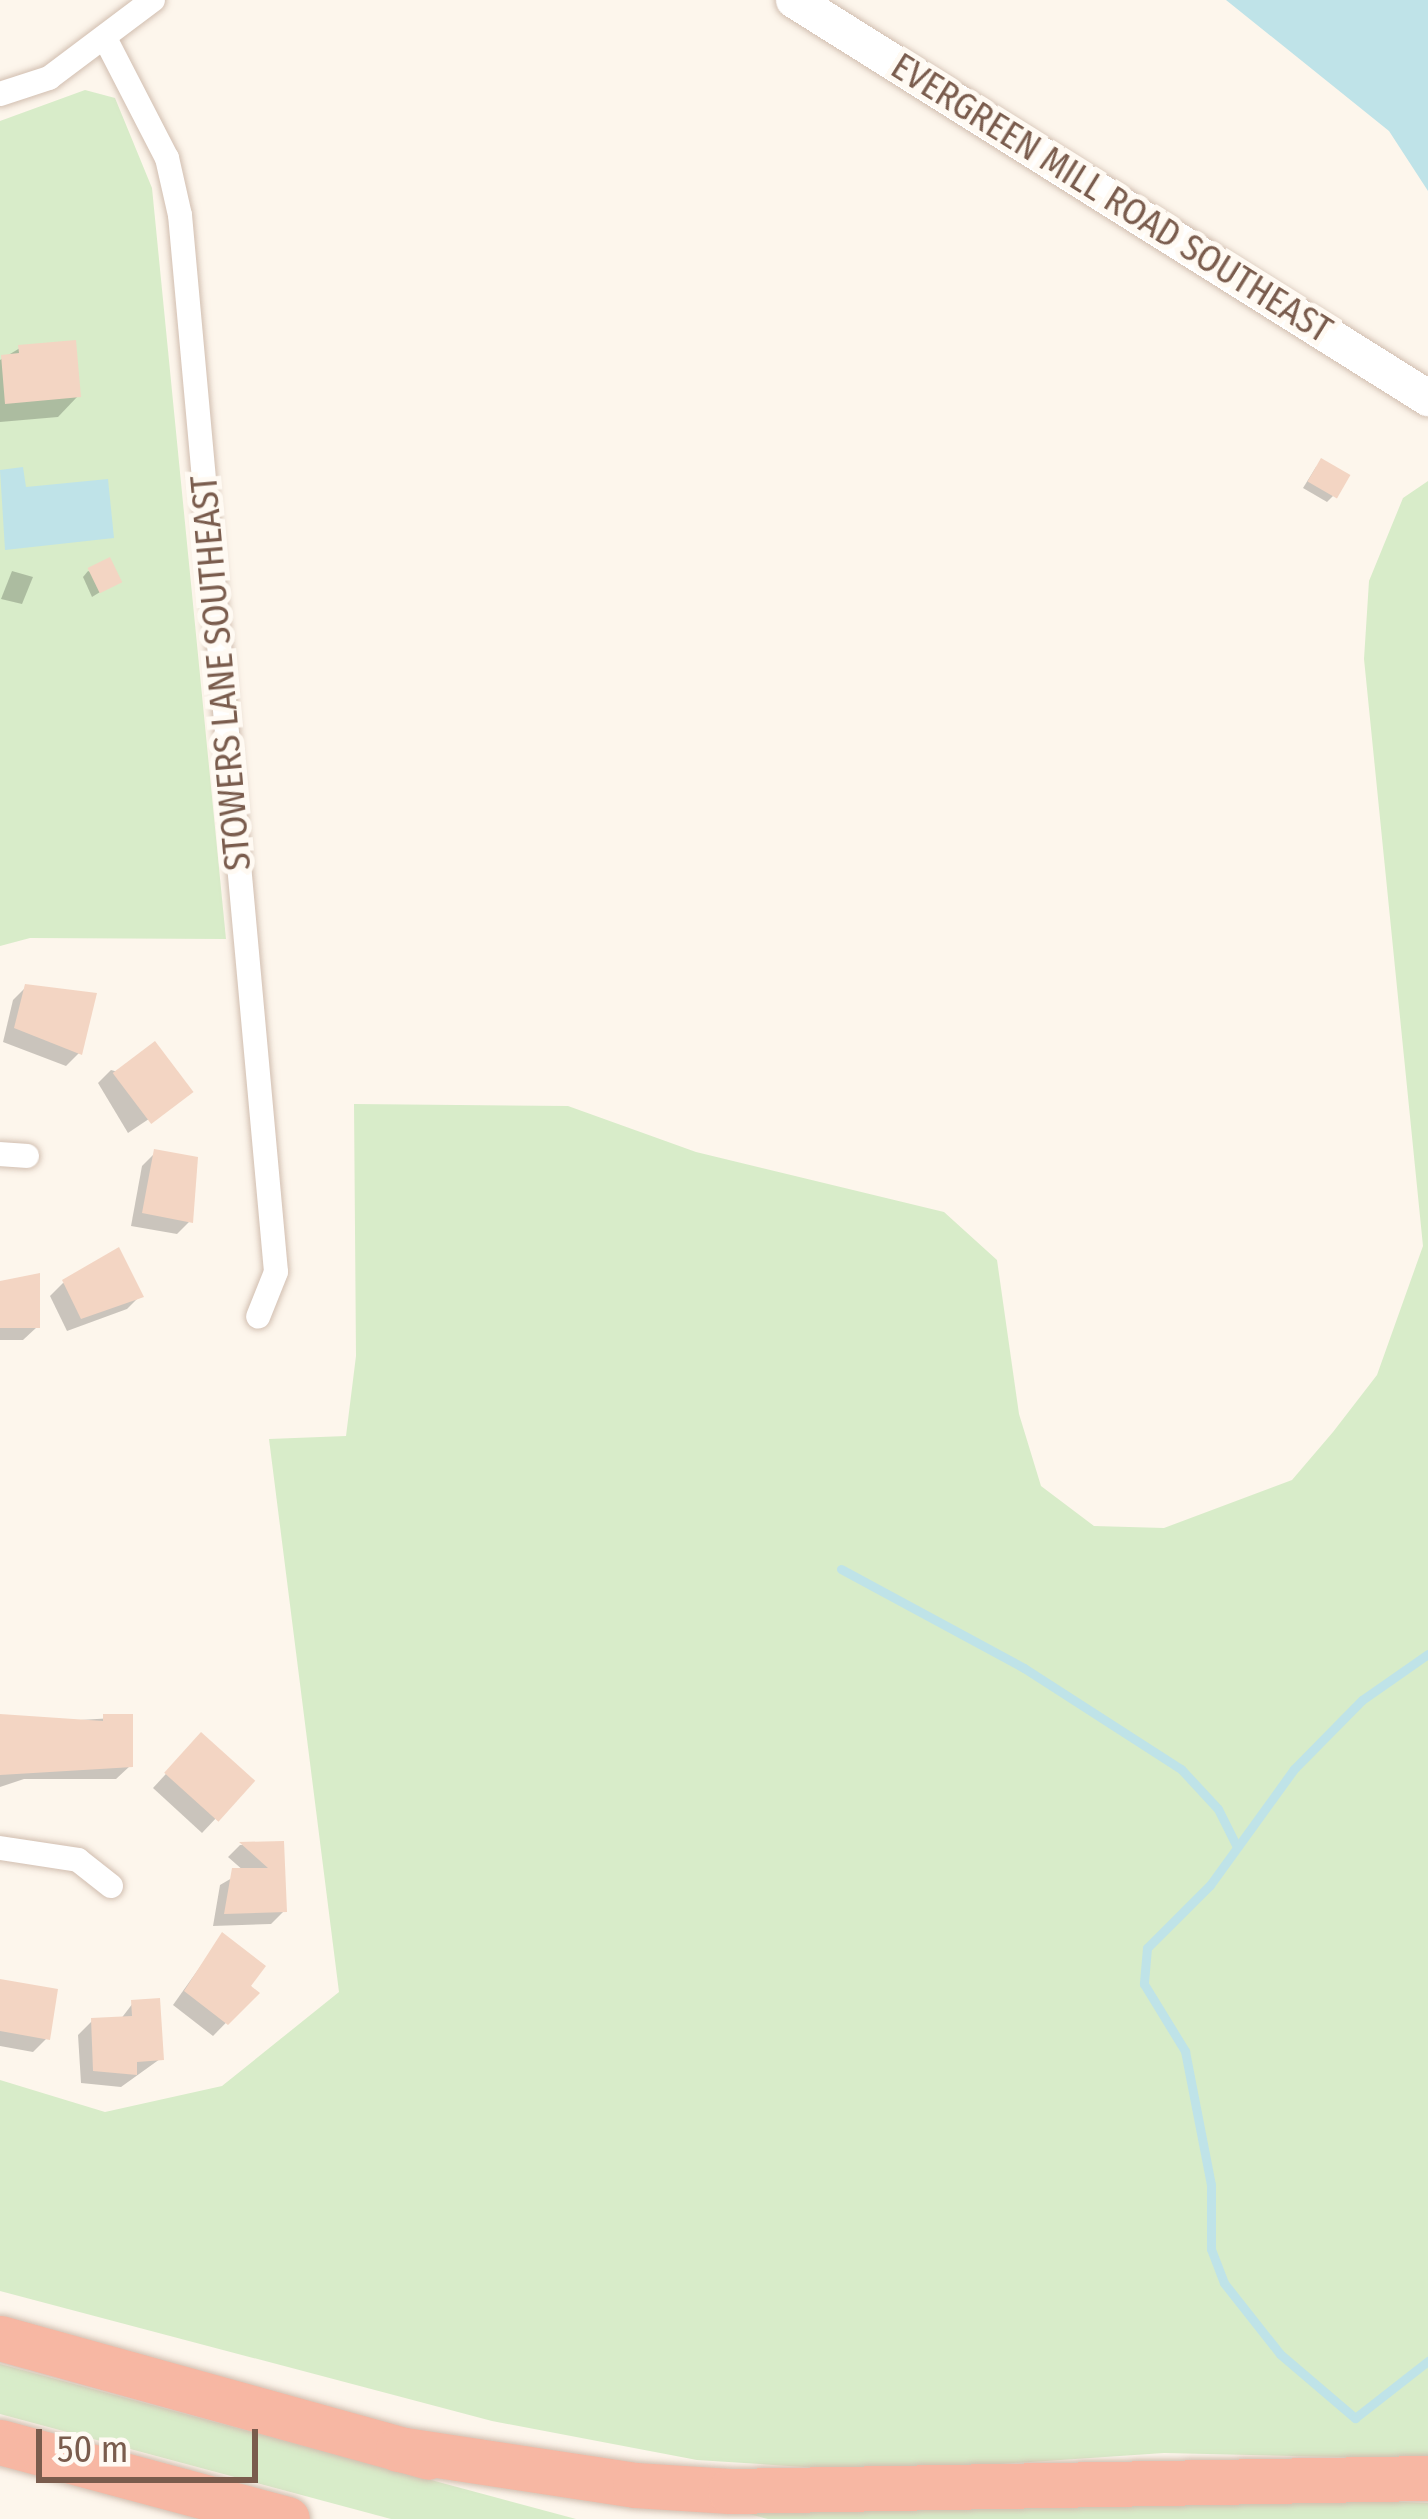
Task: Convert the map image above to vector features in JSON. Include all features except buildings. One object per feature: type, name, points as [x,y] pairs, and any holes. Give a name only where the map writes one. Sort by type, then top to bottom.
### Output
[{"type":"highway","points":[[0,2338],[656,2519]]},
{"type":"highway","points":[[0,2443],[287,2519]]},
{"type":"highway","points":[[398,2449],[634,2485],[730,2491],[1428,2478]]},
{"type":"main road","name":"EVERGREEN MILL ROAD SOUTHEAST","points":[[794,0],[1428,398]]},
{"type":"street","points":[[0,94],[49,78],[107,42],[154,0]]},
{"type":"street","name":"STOWERS LANE SOUTHEAST","points":[[107,42],[167,158],[180,214],[276,1272],[258,1317]]},
{"type":"street","points":[[0,1154],[27,1156]]},
{"type":"street","points":[[0,1848],[78,1860],[111,1886]]},
{"type":"green space","points":[[85,90],[115,98],[152,188],[226,939],[30,938],[0,946],[0,121]]},
{"type":"green space","points":[[1428,481],[1428,2459],[1164,2453],[881,2472],[697,2460],[492,2421],[0,2291],[0,2080],[105,2112],[222,2086],[339,1992],[269,1439],[346,1436],[356,1356],[354,1104],[568,1106],[696,1152],[944,1212],[997,1260],[1019,1414],[1041,1486],[1094,1526],[1164,1528],[1292,1480],[1333,1432],[1377,1375],[1423,1246],[1364,659],[1369,581],[1403,498]]},
{"type":"green space","points":[[0,2364],[576,2519],[391,2519],[0,2414]]},
{"type":"green space","points":[[1246,2495],[1428,2503],[1428,2519],[768,2519],[697,2500],[940,2510]]},
{"type":"water","points":[[1226,0],[1428,0],[1428,191],[1389,131]]},
{"type":"water","points":[[23,467],[26,487],[108,479],[114,538],[5,550],[0,470]]},
{"type":"waterway","points":[[841,1569],[1024,1668],[1181,1769],[1218,1809],[1237,1847]]},
{"type":"waterway","points":[[1428,1654],[1362,1700],[1294,1769],[1210,1885],[1147,1948],[1144,1984],[1185,2051],[1211,2185],[1211,2249],[1224,2283],[1280,2354],[1355,2418],[1428,2361]]}]
